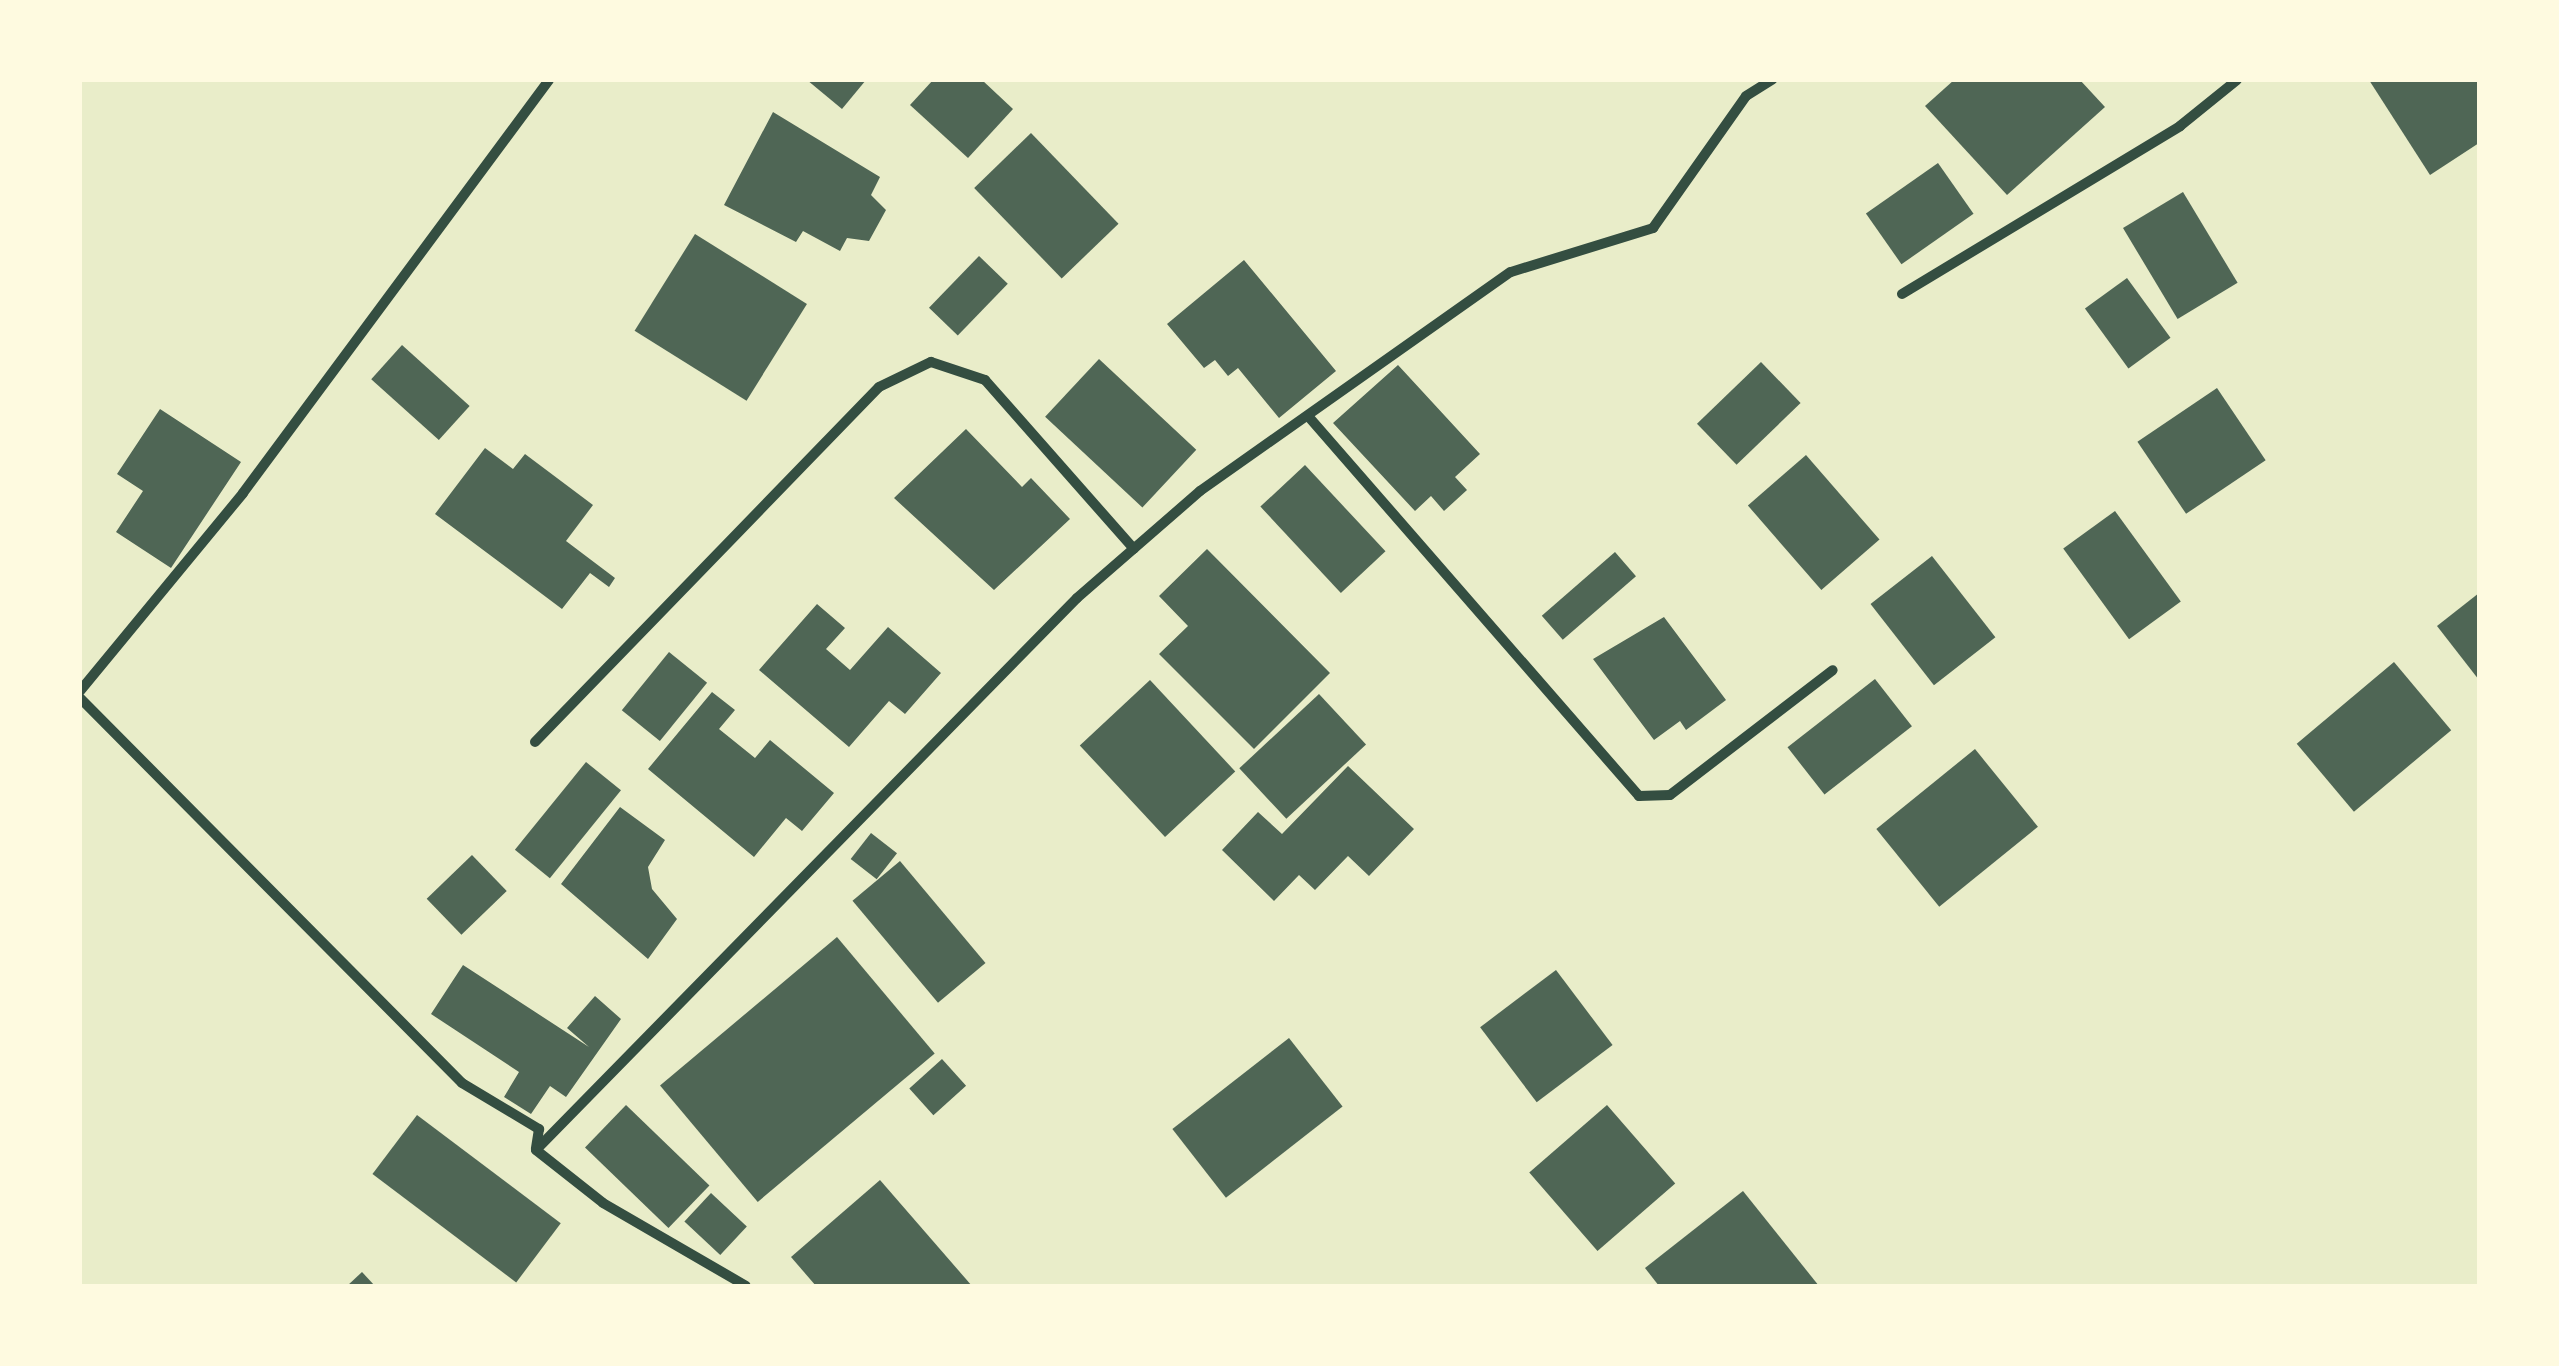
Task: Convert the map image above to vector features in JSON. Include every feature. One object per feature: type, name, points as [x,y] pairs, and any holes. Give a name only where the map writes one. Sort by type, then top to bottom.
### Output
[{"type":"street","points":[[536,1150],[539,1129],[462,1083],[80,695],[266,463],[549,80]]},
{"type":"street","points":[[536,1150],[963,704],[1134,549],[1308,416],[1511,272],[1652,228],[1746,96],[1772,80]]},
{"type":"street","points":[[1902,294],[2180,126],[2237,80]]},
{"type":"street","points":[[534,742],[879,387],[931,362],[985,380],[1134,549]]},
{"type":"street","points":[[1308,416],[1639,796],[1670,795],[1834,670]]},
{"type":"street","points":[[536,1150],[603,1203],[746,1286]]},
{"type":"building","points":[[807,80],[866,80],[842,109]]},
{"type":"building","points":[[933,80],[982,80],[1013,109],[968,158],[910,105]]},
{"type":"building","points":[[1954,80],[2080,80],[2105,107],[2007,195],[1925,106]]},
{"type":"building","points":[[2369,80],[2479,80],[2479,143],[2430,175]]},
{"type":"building","points":[[773,112],[880,177],[871,195],[886,210],[869,241],[847,238],[840,251],[803,231],[796,242],[724,205]]},
{"type":"building","points":[[1031,133],[1119,224],[1062,279],[974,188]]},
{"type":"building","points":[[1938,163],[1974,214],[1901,264],[1866,213]]},
{"type":"building","points":[[2183,192],[2238,283],[2178,319],[2123,228]]},
{"type":"building","points":[[695,234],[807,304],[747,401],[635,331]]},
{"type":"building","points":[[979,256],[1008,284],[958,336],[929,308]]},
{"type":"building","points":[[1244,260],[1336,371],[1279,418],[1238,368],[1228,376],[1215,360],[1204,368],[1167,324]]},
{"type":"building","points":[[2127,278],[2170,338],[2128,368],[2085,309]]},
{"type":"building","points":[[402,345],[470,406],[439,440],[371,379]]},
{"type":"building","points":[[1099,359],[1196,450],[1142,507],[1045,417]]},
{"type":"building","points":[[1761,362],[1801,403],[1737,465],[1697,424]]},
{"type":"building","points":[[1398,365],[1480,454],[1455,477],[1467,490],[1444,511],[1431,496],[1415,511],[1333,423]]},
{"type":"building","points":[[2217,388],[2266,460],[2186,514],[2137,442]]},
{"type":"building","points":[[160,409],[241,462],[171,568],[116,532],[143,491],[117,474]]},
{"type":"building","points":[[966,429],[1022,487],[1031,478],[1070,519],[994,590],[894,498]]},
{"type":"building","points":[[485,448],[513,469],[525,454],[593,505],[566,541],[615,578],[609,587],[590,573],[562,609],[435,514]]},
{"type":"building","points":[[1806,455],[1879,540],[1821,590],[1748,506]]},
{"type":"building","points":[[1305,465],[1385,551],[1341,593],[1260,507]]},
{"type":"building","points":[[2115,511],[2181,602],[2129,639],[2063,549]]},
{"type":"building","points":[[1207,549],[1330,673],[1254,749],[1159,654],[1188,626],[1159,596]]},
{"type":"building","points":[[1615,552],[1636,576],[1563,640],[1542,616]]},
{"type":"building","points":[[1932,556],[1995,637],[1934,685],[1871,604]]},
{"type":"building","points":[[2479,593],[2479,680],[2437,626]]},
{"type":"building","points":[[817,604],[845,628],[826,649],[850,670],[888,627],[941,673],[905,714],[889,701],[849,747],[759,670]]},
{"type":"building","points":[[1664,617],[1726,700],[1686,730],[1680,721],[1654,740],[1593,659]]},
{"type":"building","points":[[669,652],[707,683],[660,741],[622,710]]},
{"type":"building","points":[[2394,662],[2451,730],[2354,812],[2297,744]]},
{"type":"building","points":[[1875,679],[1912,726],[1824,795],[1788,747]]},
{"type":"building","points":[[1150,680],[1235,771],[1165,837],[1080,745]]},
{"type":"building","points":[[712,692],[735,710],[719,729],[755,758],[770,740],[834,793],[802,831],[786,818],[754,857],[648,769]]},
{"type":"building","points":[[1319,694],[1366,744],[1286,819],[1239,768]]},
{"type":"building","points":[[1975,749],[2038,827],[1939,907],[1876,829]]},
{"type":"building","points":[[586,762],[621,790],[550,878],[515,850]]},
{"type":"building","points":[[1348,766],[1414,829],[1369,876],[1348,856],[1315,890],[1299,875],[1274,901],[1222,850],[1258,812],[1282,834]]},
{"type":"building","points":[[620,807],[665,840],[648,867],[652,889],[677,919],[648,959],[561,884]]},
{"type":"building","points":[[871,833],[897,853],[877,879],[851,859]]},
{"type":"building","points":[[472,855],[507,891],[461,935],[427,899]]},
{"type":"building","points":[[900,861],[985,963],[938,1003],[853,901]]},
{"type":"building","points":[[837,937],[935,1053],[758,1202],[660,1085]]},
{"type":"building","points":[[463,965],[589,1047],[567,1028],[595,996],[621,1019],[566,1097],[550,1086],[531,1114],[504,1097],[519,1072],[431,1014]]},
{"type":"building","points":[[1556,970],[1613,1045],[1537,1102],[1480,1027]]},
{"type":"building","points":[[1289,1038],[1343,1107],[1226,1198],[1172,1129]]},
{"type":"building","points":[[942,1059],[966,1086],[933,1115],[909,1088]]},
{"type":"building","points":[[626,1105],[709,1186],[668,1228],[585,1147]]},
{"type":"building","points":[[1607,1105],[1675,1183],[1597,1251],[1529,1173]]},
{"type":"building","points":[[417,1115],[561,1223],[516,1282],[372,1174]]},
{"type":"building","points":[[880,1180],[972,1286],[816,1286],[791,1257]]},
{"type":"building","points":[[1743,1191],[1819,1286],[1659,1286],[1645,1268]]},
{"type":"building","points":[[711,1193],[747,1226],[720,1255],[684,1222]]},
{"type":"building","points":[[362,1272],[375,1286],[347,1286]]}]
